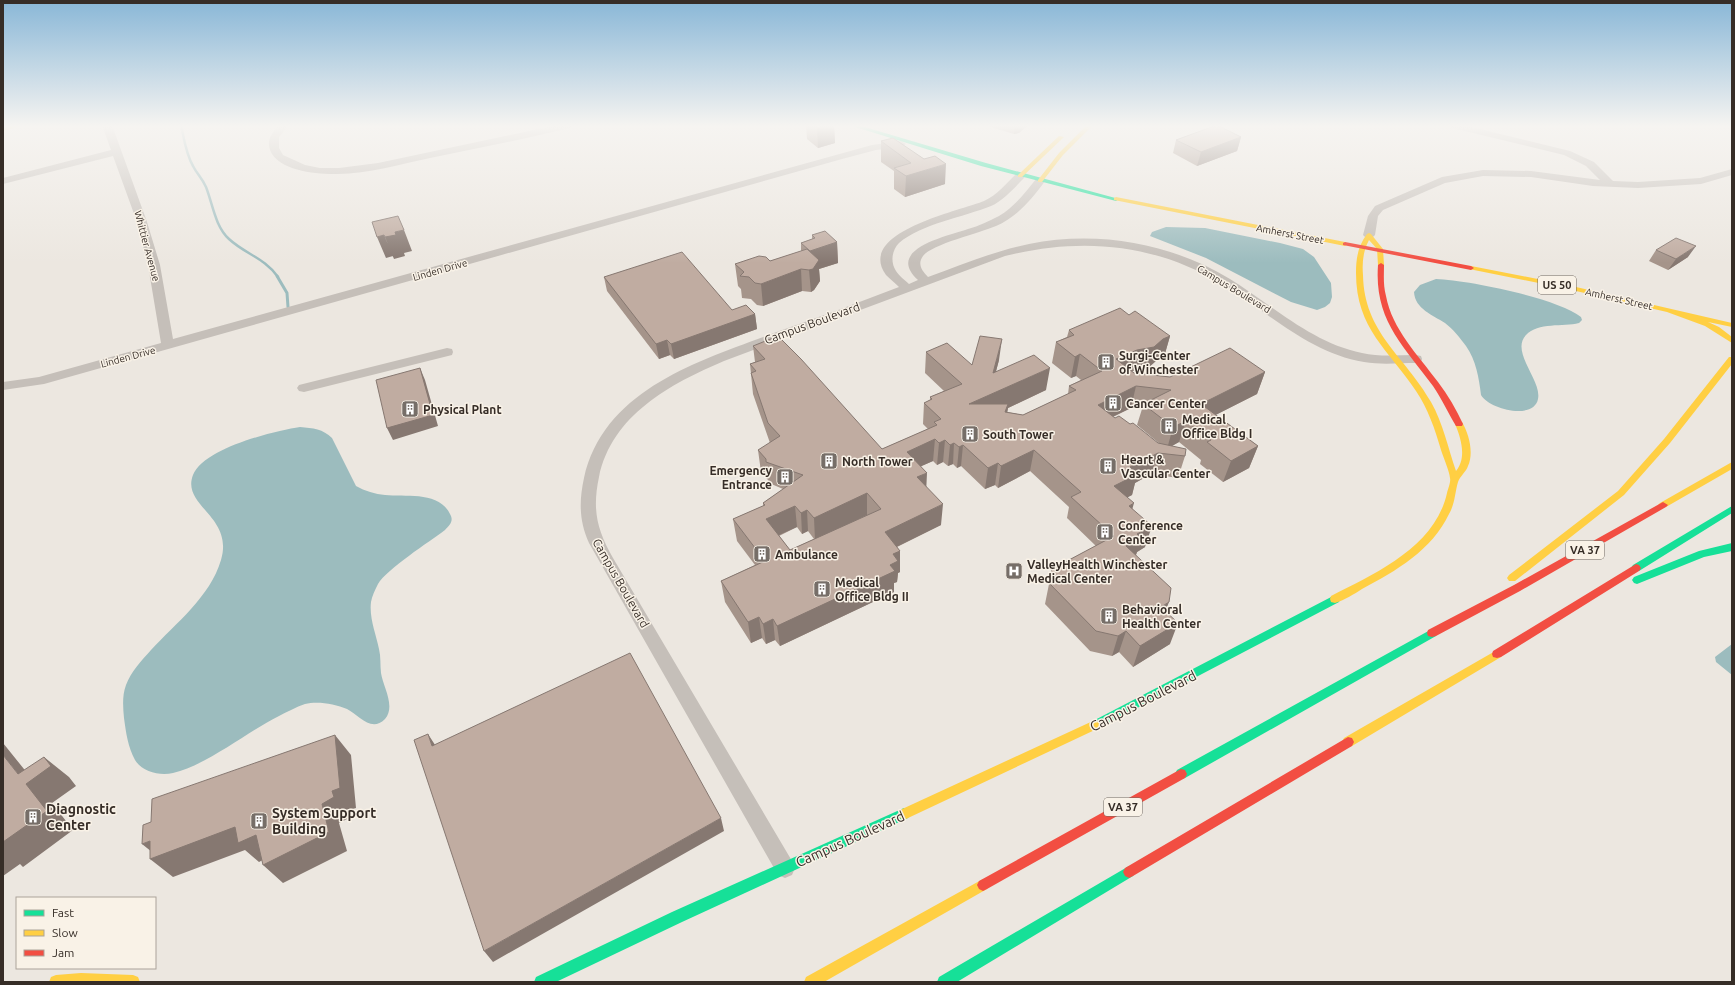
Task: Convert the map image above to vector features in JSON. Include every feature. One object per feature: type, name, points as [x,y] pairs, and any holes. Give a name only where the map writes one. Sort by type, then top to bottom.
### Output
[{"type":"main road","name":"Amherst Street","points":[[1003,171],[1146,206],[1563,286],[1732,325]]},
{"type":"main road","points":[[1020,176],[1023,171]]},
{"type":"main road","points":[[1040,181],[1047,171]]},
{"type":"main road","points":[[1052,171],[1061,173]]},
{"type":"main road","points":[[1357,232],[1384,238]]},
{"type":"main road","points":[[1370,235],[1361,247],[1359,285],[1362,302],[1368,319],[1377,334],[1430,407],[1455,479]]},
{"type":"main road","points":[[1370,235],[1379,244],[1381,250]]},
{"type":"main road","name":"Campus Boulevard","points":[[541,982],[583,961],[1093,727],[1277,631],[1385,572],[1415,551],[1434,531],[1448,506],[1455,479],[1460,473],[1466,460],[1464,440],[1458,421],[1449,404],[1392,326],[1382,300],[1380,284],[1381,250]]},
{"type":"main road","points":[[1661,308],[1709,325],[1726,335],[1732,341]]},
{"type":"main road","points":[[1435,631],[1505,583],[1621,493],[1667,441],[1732,359]]},
{"type":"main road","name":"VA 37","points":[[811,982],[1435,631],[1517,588],[1732,465]]},
{"type":"main road","points":[[944,982],[1546,625],[1663,551],[1732,510]]},
{"type":"main road","points":[[1546,625],[1646,575],[1702,554],[1732,547]]},
{"type":"main road","points":[[56,982],[81,980],[133,982]]},
{"type":"street","points":[[3,182],[45,171]]},
{"type":"street","name":"Whittier Avenue","points":[[123,171],[142,222],[154,265],[168,346]]},
{"type":"street","name":"Linden Drive","points":[[3,386],[40,381],[790,171]]},
{"type":"street","points":[[1597,171],[1610,184]]},
{"type":"street","points":[[1370,235],[1373,216],[1379,208],[1419,189],[1455,176],[1483,172],[1512,172],[1610,184],[1638,185],[1685,182],[1713,178],[1732,172]]},
{"type":"street","points":[[906,288],[891,273],[887,264],[887,252],[895,241],[912,230],[988,204],[1001,195],[1020,176]]},
{"type":"street","points":[[926,281],[917,273],[914,264],[916,256],[922,250],[1004,218],[1019,206],[1040,181]]},
{"type":"street","name":"Campus Boulevard","points":[[785,868],[664,657],[601,551],[589,522],[588,499],[590,482],[596,457],[615,426],[637,403],[664,384],[691,369],[719,358],[1001,254],[1030,246],[1055,242],[1077,241],[1120,244],[1166,254],[1205,270],[1335,350],[1368,358],[1416,358]]},
{"type":"street","points":[[304,388],[447,352]]},
{"type":"water","points":[[1166,227],[1205,228],[1303,249],[1314,257],[1331,283],[1332,297],[1330,303],[1317,310],[1291,302],[1206,258],[1150,236],[1152,232]]},
{"type":"water","points":[[1436,279],[1489,286],[1511,291],[1553,303],[1581,317],[1582,320],[1579,323],[1537,328],[1526,335],[1522,342],[1524,358],[1536,383],[1538,391],[1538,399],[1535,405],[1529,409],[1521,411],[1511,410],[1493,405],[1481,395],[1475,363],[1466,346],[1448,325],[1425,311],[1415,298],[1414,292],[1420,285]]},
{"type":"water","points":[[300,427],[318,430],[332,438],[356,486],[366,491],[381,495],[430,498],[445,507],[452,519],[451,523],[445,530],[390,571],[378,584],[372,598],[371,614],[380,652],[382,678],[388,696],[388,714],[380,723],[370,724],[347,709],[321,703],[305,704],[266,723],[200,763],[186,769],[163,774],[142,768],[135,760],[128,740],[123,706],[126,685],[133,671],[144,658],[201,598],[216,573],[221,560],[223,545],[220,533],[215,522],[194,495],[191,486],[193,475],[200,465],[225,449],[241,442],[274,432]]},
{"type":"water","points":[[1732,644],[1732,675],[1716,662],[1715,657]]},
{"type":"building","points":[[898,171],[923,171],[906,176]]},
{"type":"building","points":[[398,216],[404,230],[395,232],[396,235],[385,237],[384,235],[377,237],[372,222]]},
{"type":"building","points":[[825,231],[837,242],[810,251],[801,243],[815,238],[812,235]]},
{"type":"building","points":[[1676,238],[1696,246],[1676,259],[1656,250]]},
{"type":"building","points":[[807,249],[819,260],[813,269],[801,269],[761,284],[755,283],[749,277],[740,276],[744,272],[735,264],[759,256],[766,257],[770,261]]},
{"type":"building","points":[[682,252],[732,310],[746,305],[755,314],[671,344],[667,340],[656,344],[604,277]]},
{"type":"building","points":[[1120,308],[1129,315],[1135,311],[1170,336],[1163,339],[1154,347],[1137,350],[1116,359],[1134,373],[1170,377],[1230,348],[1265,372],[1201,404],[1258,446],[1231,461],[1207,442],[1211,440],[1186,421],[1173,427],[1143,404],[1171,390],[1136,386],[1098,405],[1115,418],[1119,416],[1130,424],[1133,423],[1158,443],[1186,449],[1185,456],[1158,453],[1130,467],[1138,474],[1114,486],[1134,503],[1129,506],[1152,526],[1137,534],[1141,538],[1126,546],[1171,588],[1169,602],[1161,607],[1178,623],[1140,646],[1126,631],[1118,636],[1096,631],[1049,583],[1052,569],[1114,536],[1071,497],[1081,492],[1034,450],[1001,466],[998,463],[988,468],[963,445],[959,447],[954,443],[950,445],[945,440],[939,443],[935,439],[907,452],[927,473],[917,477],[943,504],[885,532],[900,551],[893,554],[898,561],[890,565],[895,571],[777,626],[773,619],[763,624],[759,617],[748,622],[721,581],[765,561],[733,519],[765,505],[763,503],[803,475],[766,462],[766,459],[758,450],[780,436],[768,423],[751,373],[756,371],[750,364],[765,359],[753,346],[778,336],[801,359],[882,449],[937,425],[934,422],[941,419],[924,403],[932,399],[930,397],[962,384],[926,352],[947,343],[972,365],[980,336],[1002,339],[993,373],[1034,355],[1050,368],[969,404],[1008,404],[1005,412],[1023,415],[1076,390],[1069,386],[1102,371],[1080,354],[1075,357],[1056,342],[1074,335],[1069,330]],"holes":[[[867,493],[881,509],[790,550],[766,519],[795,506],[801,513],[807,510],[814,518]]]},
{"type":"building","name":"Physical Plant","points":[[420,368],[433,415],[387,428],[376,380]]},
{"type":"building","points":[[630,653],[721,818],[484,951],[414,740],[428,734],[432,746]]},
{"type":"building","points":[[335,735],[340,788],[332,791],[334,797],[322,804],[329,832],[263,865],[256,835],[238,843],[235,827],[150,859],[150,841],[142,844],[143,825],[151,822],[152,799]]},
{"type":"building","points":[[3,755],[18,774],[44,757],[51,766],[26,784],[47,811],[3,842]]},
{"type":"waterway","points":[[196,171],[206,187],[217,222],[224,234],[235,244],[267,265],[278,277]]},
{"type":"waterway","points":[[277,276],[287,293],[288,307]]},
{"type":"traffic: fast","points":[[1006,171],[1116,199]]},
{"type":"traffic: fast","points":[[1636,568],[1732,509]]},
{"type":"traffic: fast","points":[[1637,580],[1702,554],[1732,547]]},
{"type":"traffic: fast","points":[[1095,725],[1335,599]]},
{"type":"traffic: fast","points":[[1181,774],[1432,633]]},
{"type":"traffic: fast","points":[[541,982],[677,917],[904,814]]},
{"type":"traffic: fast","points":[[944,982],[1129,872]]},
{"type":"traffic: slow","points":[[1020,176],[1025,171]]},
{"type":"traffic: slow","points":[[1040,181],[1048,171]]},
{"type":"traffic: slow","points":[[1116,199],[1345,244]]},
{"type":"traffic: slow","points":[[1381,265],[1380,249],[1369,235],[1362,248],[1359,262],[1360,286],[1364,309],[1376,334],[1420,390],[1432,411],[1455,479]]},
{"type":"traffic: slow","points":[[1471,268],[1563,286],[1732,325]]},
{"type":"traffic: slow","points":[[1661,308],[1708,324],[1725,334],[1732,341]]},
{"type":"traffic: slow","points":[[1512,578],[1621,493],[1667,441],[1732,359]]},
{"type":"traffic: slow","points":[[1335,599],[1382,574],[1397,564],[1411,554],[1436,529],[1445,514],[1454,481],[1464,466],[1466,444],[1459,424]]},
{"type":"traffic: slow","points":[[1663,505],[1732,465]]},
{"type":"traffic: slow","points":[[1348,742],[1497,654]]},
{"type":"traffic: slow","points":[[904,814],[1095,725]]},
{"type":"traffic: slow","points":[[811,982],[983,885]]},
{"type":"traffic: slow","points":[[56,982],[81,980],[133,982]]},
{"type":"traffic: jam","points":[[1345,244],[1471,268]]},
{"type":"traffic: jam","points":[[1381,265],[1380,281],[1382,296],[1392,323],[1399,335],[1440,390],[1459,424]]},
{"type":"traffic: jam","points":[[1432,633],[1517,588],[1663,505]]},
{"type":"traffic: jam","points":[[1497,654],[1636,568]]},
{"type":"traffic: jam","points":[[1129,872],[1348,742]]},
{"type":"traffic: jam","points":[[983,885],[1181,774]]},
{"type":"place","name":"Surgi-Center of Winchester","points":[[1106,362]]},
{"type":"place","name":"Cancer Center","points":[[1113,403]]},
{"type":"place","name":"Physical Plant","points":[[410,409]]},
{"type":"place","name":"Medical Office Bldg I","points":[[1169,426]]},
{"type":"place","name":"South Tower","points":[[970,434]]},
{"type":"place","name":"North Tower","points":[[829,461]]},
{"type":"place","name":"Heart & Vascular Center","points":[[1108,466]]},
{"type":"place","name":"Emergency Entrance","points":[[785,477]]},
{"type":"place","name":"Conference Center","points":[[1105,532]]},
{"type":"place","name":"Ambulance","points":[[762,554]]},
{"type":"place","name":"ValleyHealth Winchester Medical Center","points":[[1014,571]]},
{"type":"place","name":"Medical Office Bldg II","points":[[822,589]]},
{"type":"place","name":"Behavioral Health Center","points":[[1109,616]]},
{"type":"place","name":"Diagnostic Center","points":[[33,817]]},
{"type":"place","name":"System Support Building","points":[[259,821]]}]
